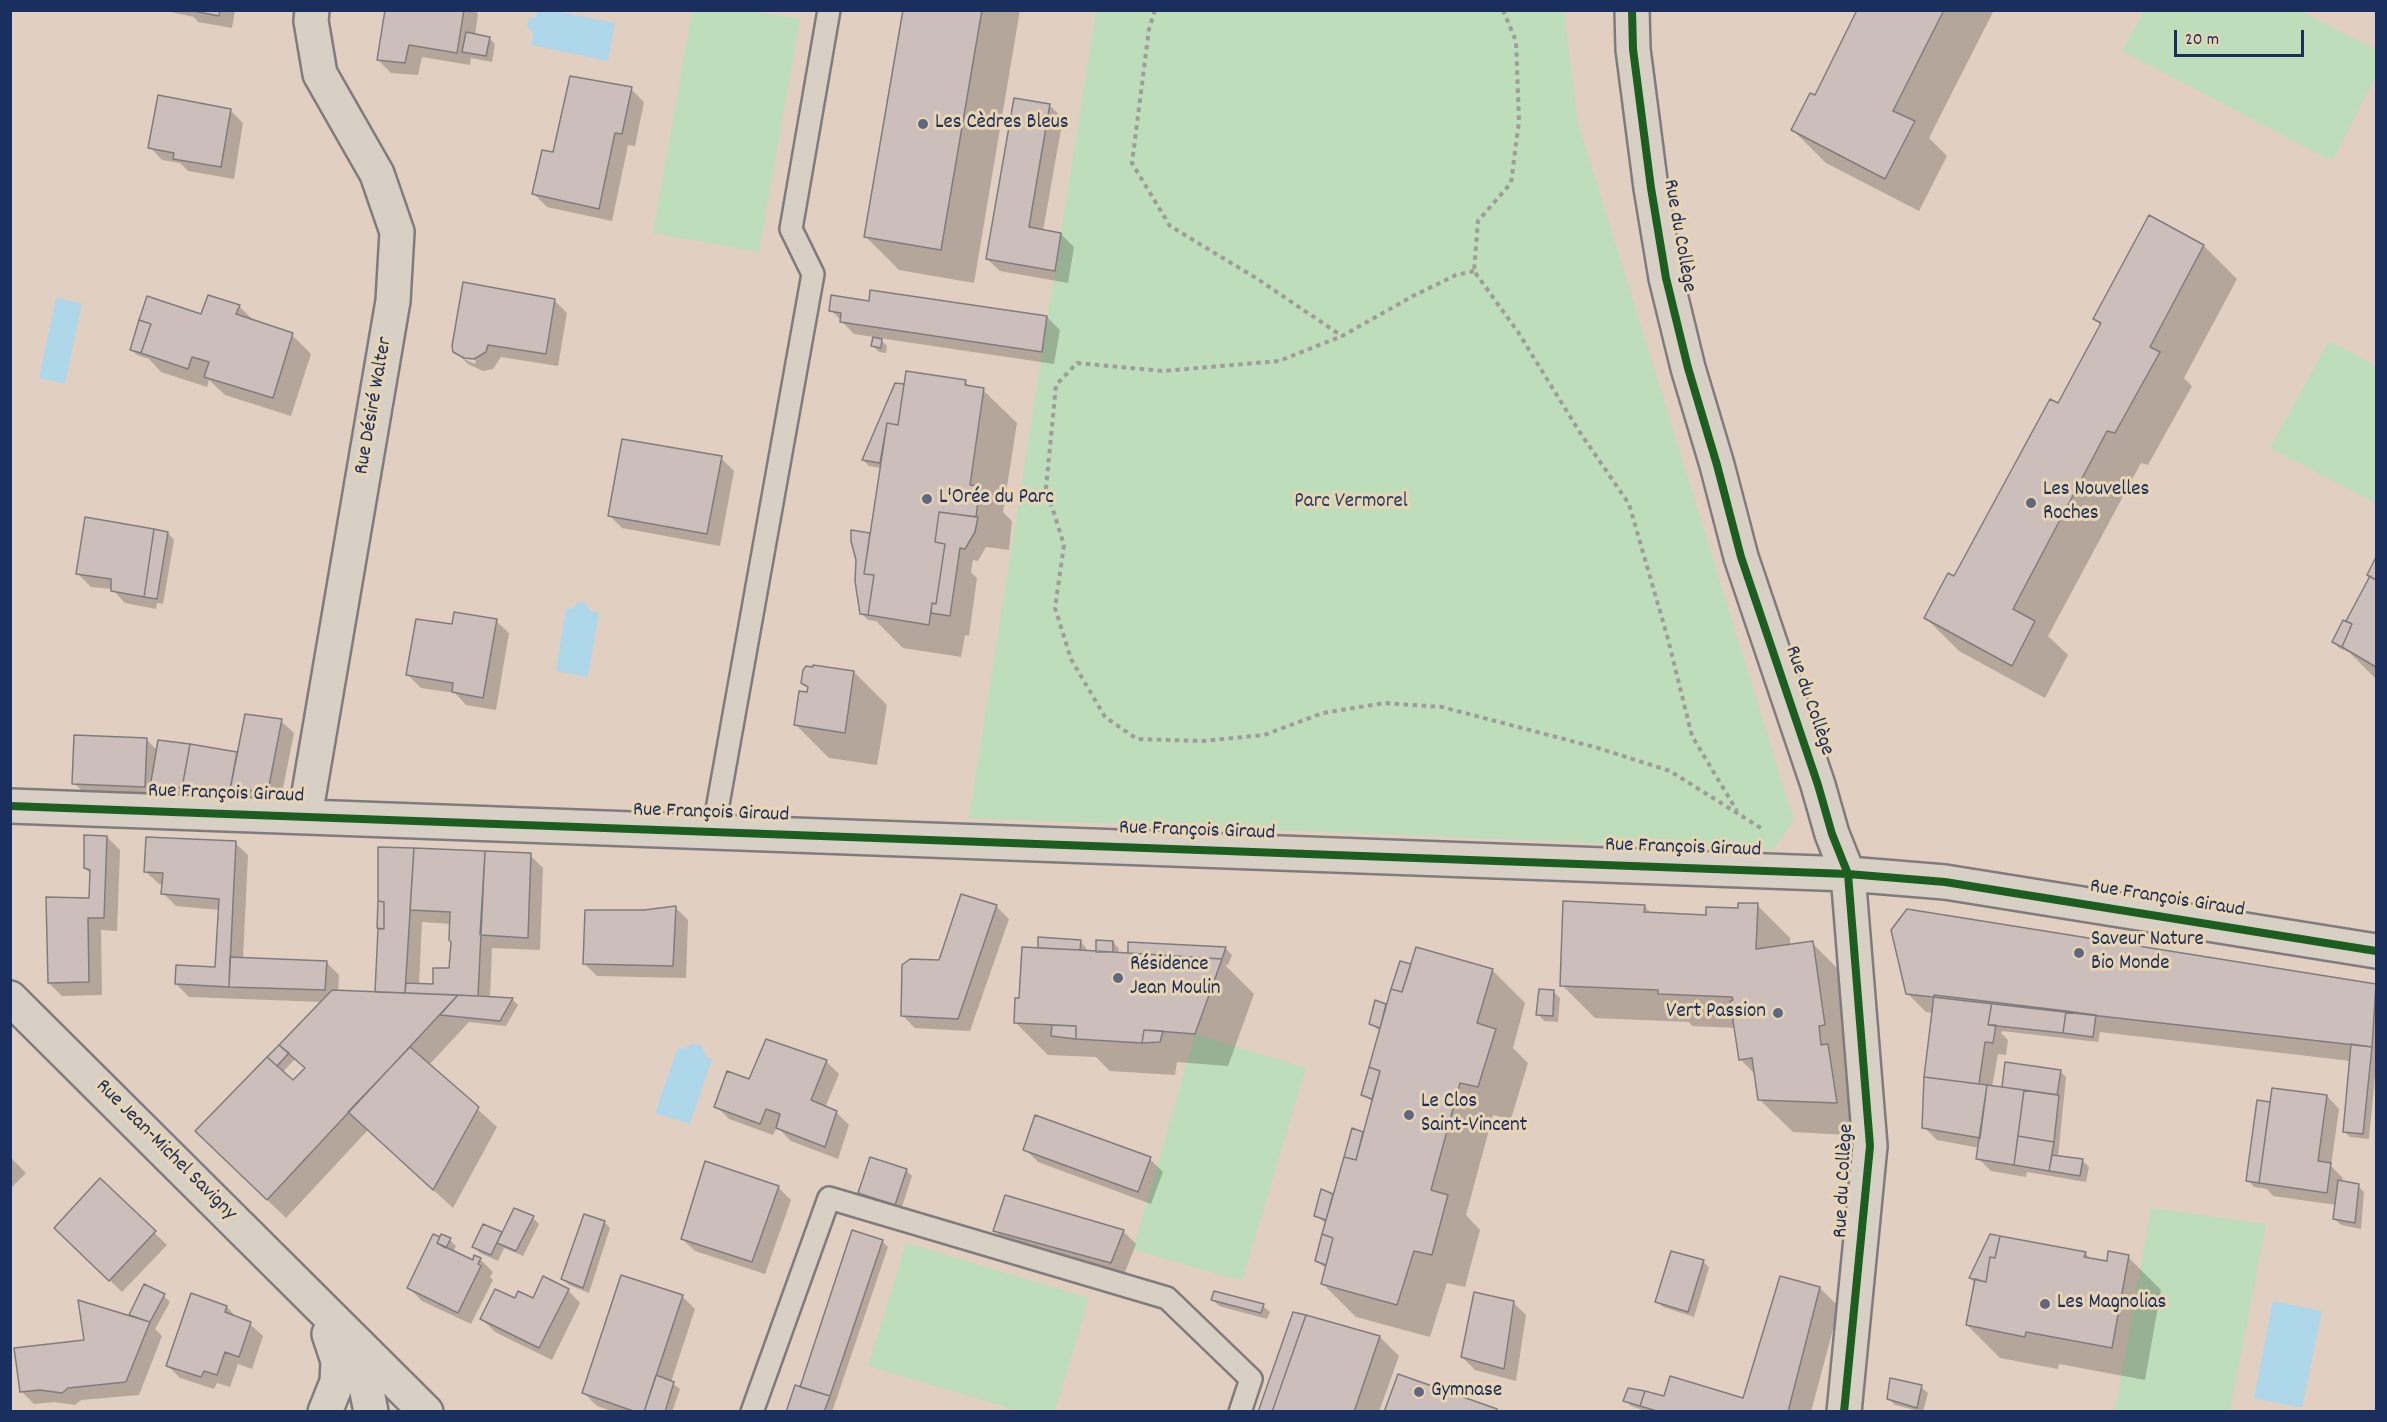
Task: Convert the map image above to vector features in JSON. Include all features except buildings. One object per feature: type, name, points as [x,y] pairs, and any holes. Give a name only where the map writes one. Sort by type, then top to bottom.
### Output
[{"type":"street","name":"Rue Désiré Walter","points":[[306,816],[393,301],[397,232],[377,174],[320,74],[311,21],[312,10]]},
{"type":"street","name":"Rue du Collège","points":[[1632,10],[1633,49],[1650,188],[1666,278],[1688,368],[1718,465],[1741,557],[1818,785],[1832,834],[1848,874],[1870,1146],[1844,1412]]},
{"type":"street","name":"Rue François Giraud","points":[[10,806],[1848,874],[1945,882],[2376,951]]},
{"type":"street","name":"Rue Jean-Michel Savigny","points":[[10,998],[426,1412]]},
{"type":"street","name":"Rue Jean-Michel Savigny","points":[[319,1304],[339,1361],[337,1382],[325,1412]]},
{"type":"street","name":"Rue Jean-Michel Savigny","points":[[319,1304],[364,1376],[371,1412]]},
{"type":"lane","points":[[713,832],[813,274],[791,229],[829,10]]},
{"type":"lane","points":[[752,1412],[829,1198],[1167,1298],[1251,1379],[1240,1412]]},
{"type":"path","points":[[1155,10],[1149,29],[1132,163],[1170,226],[1256,278],[1342,336]]},
{"type":"path","points":[[1503,10],[1516,41],[1519,121],[1511,183],[1478,221],[1474,272],[1518,332],[1579,431],[1629,504],[1668,639],[1692,736],[1737,811]]},
{"type":"path","points":[[1474,272],[1456,276],[1413,296],[1342,336],[1279,361],[1162,371],[1077,363],[1056,385],[1046,488],[1064,545],[1055,608],[1071,659],[1105,717],[1137,739],[1203,741],[1264,735],[1323,713],[1384,703],[1442,707],[1598,748],[1670,771],[1737,811],[1771,836]]},
{"type":"green space","points":[[692,11],[750,11],[800,19],[759,252],[653,233]]},
{"type":"green space","name":"Parc Vermorel","points":[[1096,11],[1564,11],[1577,119],[1794,821],[1773,850],[969,818]]},
{"type":"green space","points":[[2144,11],[2300,11],[2376,50],[2376,76],[2332,161],[2122,51]]},
{"type":"green space","points":[[2329,341],[2376,366],[2376,503],[2270,448]]},
{"type":"green space","points":[[1195,1034],[1306,1068],[1242,1281],[1133,1250]]},
{"type":"green space","points":[[2151,1208],[2266,1224],[2230,1411],[2115,1411]]},
{"type":"green space","points":[[906,1243],[1089,1298],[1055,1411],[1019,1411],[868,1366]]},
{"type":"water","points":[[538,10],[555,11],[615,23],[608,61],[531,45],[533,34],[527,26],[529,19],[536,17]]},
{"type":"water","points":[[56,298],[82,303],[65,384],[39,378]]},
{"type":"water","points":[[584,602],[591,611],[599,613],[588,677],[556,671],[566,608],[572,609],[577,603]]},
{"type":"water","points":[[692,1044],[701,1045],[706,1057],[712,1059],[690,1124],[655,1113],[678,1047],[684,1049]]},
{"type":"water","points":[[2273,1301],[2322,1311],[2302,1408],[2254,1398]]},
{"type":"cycle path","points":[[1632,10],[1633,49],[1651,188],[1666,278],[1688,368],[1741,557],[1818,785],[1832,834],[1848,874],[1870,1146],[1844,1412]]},
{"type":"cycle path","points":[[10,806],[1848,874],[1945,882],[2376,951]]},
{"type":"place","name":"Les Cèdres Bleus","points":[[923,124]]},
{"type":"place","name":"L'Orée du Parc","points":[[927,499]]},
{"type":"place","name":"Les Nouvelles Roches","points":[[2031,503]]},
{"type":"place","name":"Saveur Nature Bio Monde","points":[[2079,953]]},
{"type":"place","name":"Résidence Jean Moulin","points":[[1118,978]]},
{"type":"place","name":"Vert Passion","points":[[1778,1013]]},
{"type":"place","name":"Le Clos Saint-Vincent","points":[[1409,1115]]},
{"type":"place","name":"Les Magnolias","points":[[2045,1304]]},
{"type":"place","name":"Gymnase","points":[[1419,1392]]}]
